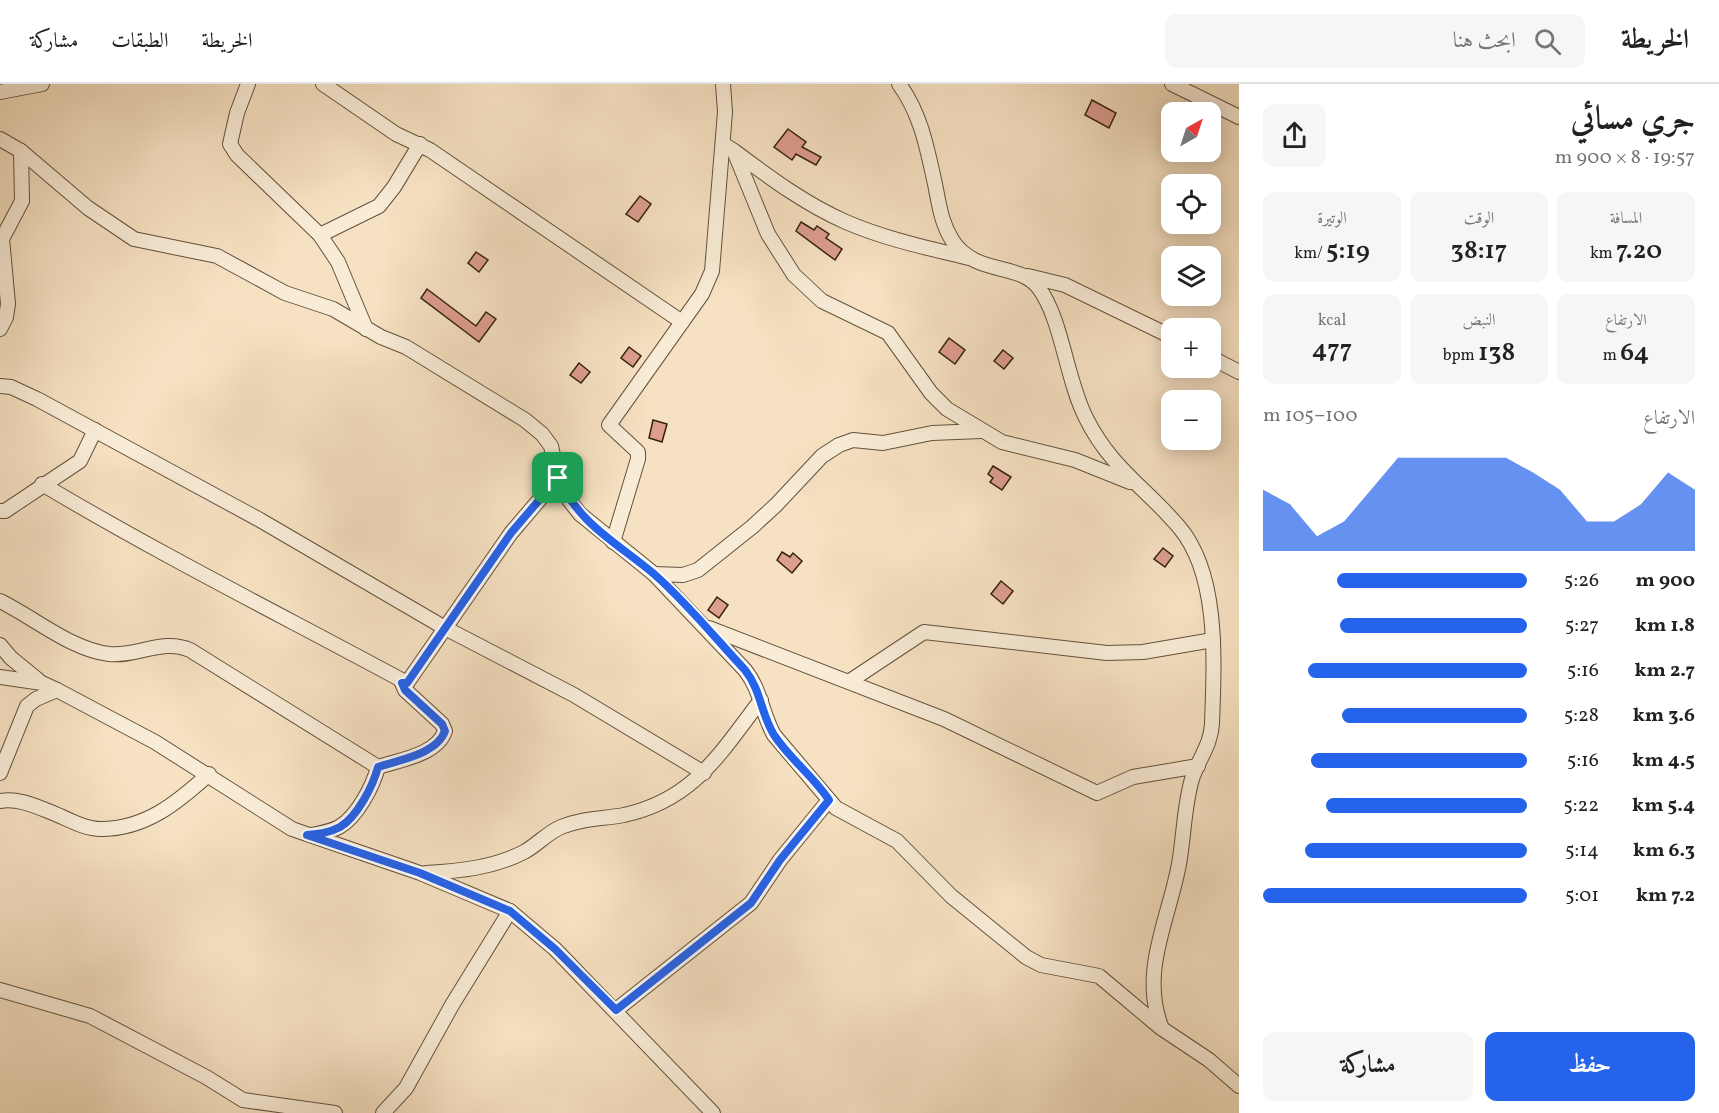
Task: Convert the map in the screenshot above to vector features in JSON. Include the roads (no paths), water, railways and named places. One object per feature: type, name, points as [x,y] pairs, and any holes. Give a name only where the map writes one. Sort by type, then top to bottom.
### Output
[{"type":"street","points":[[0,92],[42,84]]},
{"type":"street","points":[[248,84],[237,113],[230,144],[237,155],[320,235],[338,262],[366,329]]},
{"type":"street","points":[[323,84],[396,134],[420,144],[682,322]]},
{"type":"street","points":[[613,542],[638,459],[638,452],[609,425],[702,294],[712,271],[728,148],[723,84]]},
{"type":"street","points":[[899,84],[911,100],[922,127],[942,222],[953,242],[969,258]]},
{"type":"street","points":[[1172,84],[1239,117]]},
{"type":"street","points":[[0,131],[20,152],[22,201],[2,239],[8,304],[6,317],[0,329]]},
{"type":"street","points":[[0,139],[20,152],[88,208],[134,239],[217,256],[285,293],[333,309],[366,329],[406,347],[525,420],[542,434],[551,446],[558,478],[568,500],[579,514],[654,574],[754,682],[767,722],[774,735],[837,808],[897,841],[951,896],[1026,957],[1041,965],[1100,976],[1161,1028],[1209,1060],[1239,1086]]},
{"type":"street","points":[[320,235],[379,206],[394,187],[420,144]]},
{"type":"street","points":[[728,148],[812,205],[847,222],[887,236],[969,258],[984,266],[1065,285],[1161,331]]},
{"type":"street","points":[[728,148],[768,234],[794,276],[822,301],[888,333],[939,402],[1002,442],[1069,458],[1134,484]]},
{"type":"street","points":[[1023,275],[1036,284],[1045,297],[1054,319],[1075,396],[1087,420],[1114,461],[1134,484],[1179,526],[1192,544],[1200,564],[1213,640],[1212,728],[1209,744],[1192,779],[1178,866],[1153,972],[1152,999],[1161,1028]]},
{"type":"street","points":[[1221,363],[1239,372]]},
{"type":"street","points":[[0,386],[11,387],[95,430],[260,520],[445,628],[574,695],[704,773]]},
{"type":"street","points":[[0,511],[6,511],[42,484],[68,471],[80,461],[95,430]]},
{"type":"street","points":[[654,574],[683,575],[698,570],[777,505],[822,456],[839,445],[853,440],[883,443],[932,433],[983,431]]},
{"type":"street","points":[[307,835],[329,832],[348,821],[371,785],[378,767],[425,751],[443,738],[445,731],[442,724],[405,690],[402,683],[407,683],[511,533],[558,478]]},
{"type":"street","points":[[42,484],[135,539],[407,683]]},
{"type":"street","points":[[0,601],[80,645],[106,654],[128,655],[176,644],[183,647],[358,752],[378,767]]},
{"type":"street","points":[[704,626],[944,719],[1097,793],[1133,777],[1198,766]]},
{"type":"street","points":[[850,681],[924,632],[1107,653],[1143,652],[1213,640]]},
{"type":"street","points":[[0,645],[11,658],[42,683],[208,774],[269,816],[307,835],[420,873],[510,911],[555,949],[713,1113]]},
{"type":"street","points":[[0,677],[42,683]]},
{"type":"street","points":[[0,773],[27,706],[36,699],[57,690]]},
{"type":"street","points":[[420,873],[479,868],[525,851],[551,831],[569,824],[625,814],[683,791],[704,773],[761,700]]},
{"type":"street","points":[[0,801],[18,800],[84,826],[100,829],[118,827],[163,813],[208,774]]},
{"type":"street","points":[[616,1010],[751,903],[780,860],[829,800]]},
{"type":"street","points":[[383,1113],[416,1073],[452,1005],[510,911]]},
{"type":"street","points":[[0,990],[90,1016],[206,1077],[243,1100],[335,1113]]}]
